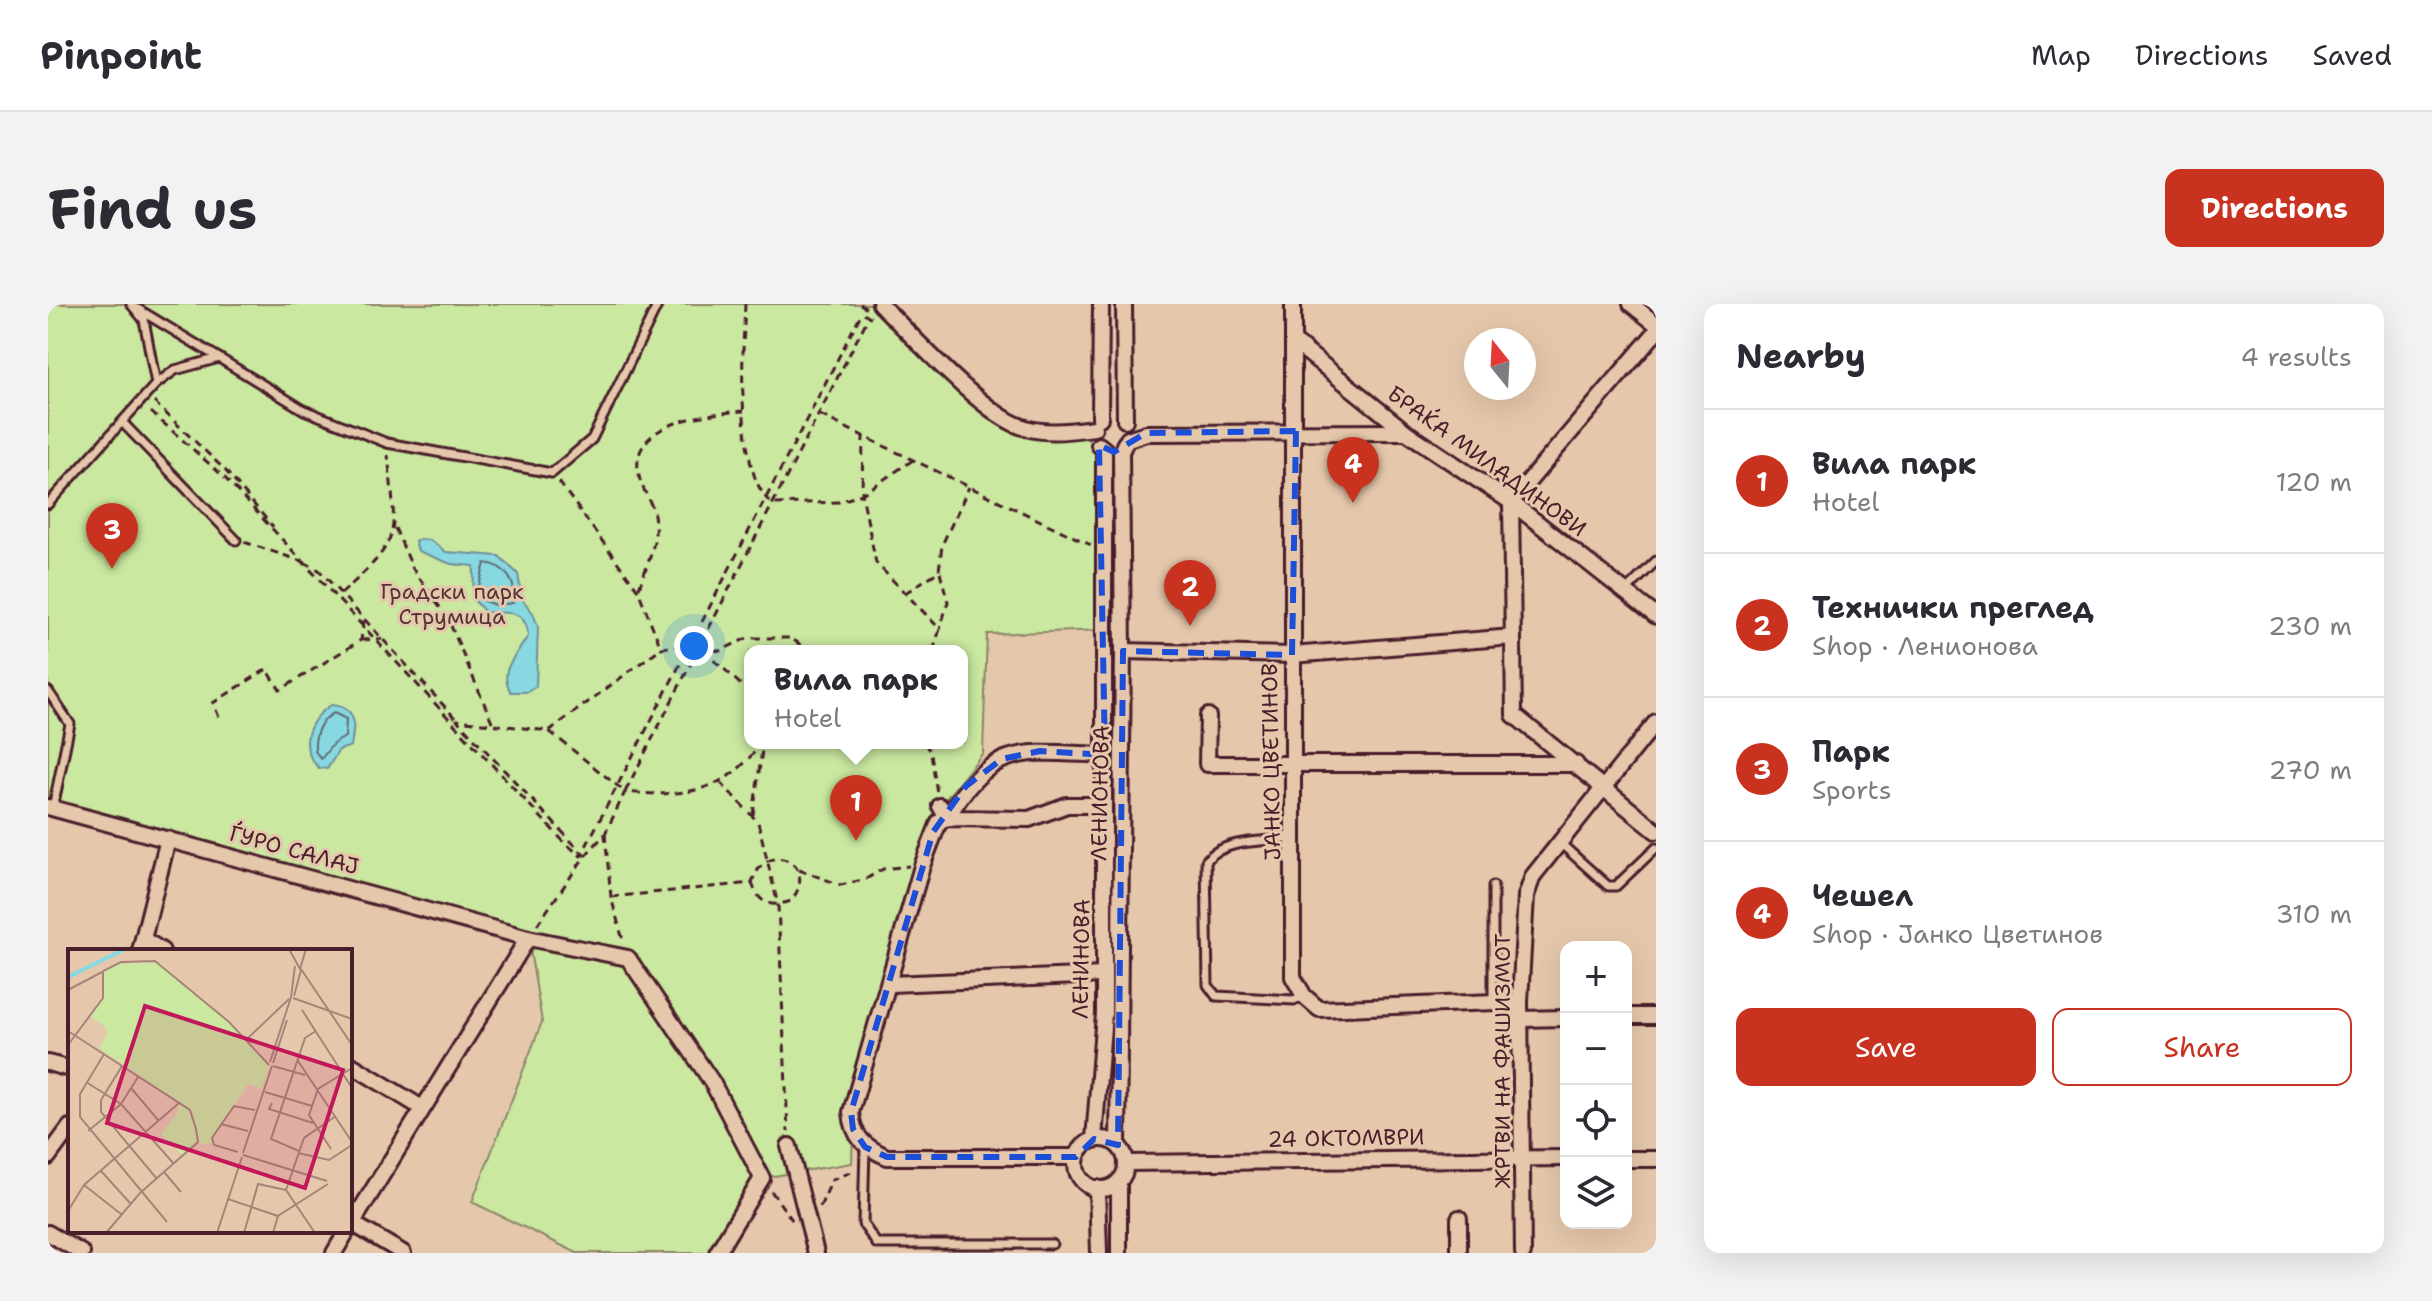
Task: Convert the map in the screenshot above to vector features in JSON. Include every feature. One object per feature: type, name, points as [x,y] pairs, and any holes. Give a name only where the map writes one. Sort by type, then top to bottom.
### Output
[{"type":"street","points":[[877,304],[997,416],[1022,427],[1097,433],[1113,449],[1127,431],[1124,304]]},
{"type":"street","name":"ЛЕНИНОВА","points":[[1094,1139],[1104,975],[1106,552],[1104,449],[1097,433],[1101,304]]},
{"type":"street","name":"ЈАНКО ЦВЕТИНОВ","points":[[1293,304],[1296,431],[1291,763],[1293,977],[1304,996]]},
{"type":"street","points":[[1631,304],[1656,324]]},
{"type":"street","points":[[1656,332],[1511,502],[1514,715],[1656,831]]},
{"type":"street","name":"БРАЌА МИЛАДИНОВИ","points":[[1293,341],[1406,432],[1511,502],[1656,616]]},
{"type":"street","points":[[1097,433],[1115,414],[1127,431],[1146,433],[1406,432]]},
{"type":"street","name":"ЛЕНИОНОВА","points":[[1118,1145],[1123,651],[1121,452],[1127,431]]},
{"type":"street","points":[[1123,651],[1292,655],[1513,637]]},
{"type":"street","points":[[1208,716],[1207,764],[1576,764]]},
{"type":"street","name":"ЖРТВИ НА ФАШИЗМОТ","points":[[1523,1253],[1520,1001],[1526,896],[1533,876],[1656,722]]},
{"type":"street","points":[[1076,1157],[887,1157],[865,1147],[853,1129],[851,1112],[922,866],[943,812],[976,774],[1002,759],[1040,751],[1105,755]]},
{"type":"street","points":[[943,812],[1029,819],[1067,805],[1104,805]]},
{"type":"street","name":"ЃУРО САЛАЈ","points":[[51,808],[528,938],[628,958]]},
{"type":"street","points":[[142,945],[168,839]]},
{"type":"street","points":[[352,1223],[528,938]]},
{"type":"street","points":[[628,958],[712,1082],[762,1178],[717,1253]]},
{"type":"street","points":[[890,984],[1104,975]]},
{"type":"street","points":[[1304,996],[1319,1009],[1520,1001]]},
{"type":"street","points":[[1632,1016],[1656,1016]]},
{"type":"street","points":[[1520,1019],[1560,1018]]},
{"type":"street","points":[[48,1063],[68,1068]]},
{"type":"street","points":[[352,1065],[422,1108]]},
{"type":"street","points":[[48,1157],[68,1130]]},
{"type":"street","points":[[1097,1188],[1078,1174],[1076,1157],[1086,1143],[1094,1139],[1111,1140],[1118,1145],[1126,1163],[1119,1181],[1119,1253]]},
{"type":"street","points":[[789,1146],[816,1253]]},
{"type":"street","name":"24 ОКТОМВРИ","points":[[1126,1163],[1560,1158]]},
{"type":"street","points":[[1632,1159],[1656,1159]]},
{"type":"street","points":[[1097,1188],[1119,1181]]},
{"type":"street","points":[[1097,1188],[1099,1253]]},
{"type":"street","points":[[1459,1218],[1459,1253]]},
{"type":"street","points":[[352,1227],[403,1253]]},
{"type":"street","points":[[48,1233],[82,1253]]},
{"type":"street","points":[[334,1253],[346,1233]]},
{"type":"lane","points":[[134,306],[304,410],[387,443],[552,473],[592,439],[658,304]]},
{"type":"lane","points":[[134,306],[144,320],[156,384]]},
{"type":"lane","points":[[48,504],[156,384],[175,370],[219,358]]},
{"type":"lane","points":[[123,423],[236,540]]},
{"type":"lane","points":[[1625,592],[1656,561]]},
{"type":"lane","points":[[48,691],[70,724],[51,808]]},
{"type":"lane","points":[[1293,838],[1226,846],[1214,851],[1206,861],[1208,985],[1216,996],[1294,1000],[1304,996]]},
{"type":"lane","points":[[1559,842],[1608,886],[1616,886],[1656,848]]},
{"type":"lane","points":[[1493,886],[1493,1002]]},
{"type":"lane","points":[[865,1147],[863,1224],[877,1244],[1052,1244]]},
{"type":"path","points":[[745,304],[746,438],[756,479],[766,499],[772,504],[839,502],[862,494],[913,460]]},
{"type":"path","points":[[528,938],[584,855],[865,307],[860,304]]},
{"type":"path","points":[[584,855],[605,834],[877,304]]},
{"type":"path","points":[[146,395],[225,470],[301,561]]},
{"type":"path","points":[[638,590],[656,527],[653,501],[642,483],[639,463],[644,445],[657,430],[697,415],[744,411]]},
{"type":"path","points":[[151,412],[224,477],[564,842],[584,855]]},
{"type":"path","points":[[820,415],[1106,552]]},
{"type":"path","points":[[863,436],[862,494],[876,563],[940,629]]},
{"type":"path","points":[[387,443],[395,528],[413,569],[448,619],[493,724]]},
{"type":"path","points":[[552,473],[638,590],[661,648]]},
{"type":"path","points":[[935,645],[948,602],[939,571],[942,545],[969,487]]},
{"type":"path","points":[[341,595],[380,559],[395,528]]},
{"type":"path","points":[[236,540],[319,570],[584,855]]},
{"type":"path","points":[[905,593],[939,571]]},
{"type":"path","points":[[361,640],[364,620]]},
{"type":"path","points":[[549,731],[661,648],[689,647],[720,651],[747,638],[791,638],[801,645]]},
{"type":"path","points":[[219,717],[213,703],[267,669],[280,690],[361,640],[382,639]]},
{"type":"path","points":[[699,648],[744,688]]},
{"type":"path","points":[[457,720],[549,731],[625,792],[672,795],[720,782],[744,768],[758,749]]},
{"type":"path","points":[[753,816],[761,749]]},
{"type":"path","points":[[928,749],[943,812]]},
{"type":"path","points":[[720,782],[758,822],[778,905],[789,1146]]},
{"type":"path","points":[[605,834],[611,897],[628,958]]},
{"type":"path","points":[[799,870],[799,891],[791,901],[767,905],[757,897],[752,883],[756,868],[768,859],[783,858],[799,870],[841,885],[866,879],[883,869],[922,866]]},
{"type":"path","points":[[611,897],[752,883]]},
{"type":"path","points":[[762,1178],[792,1223],[808,1229],[832,1180],[847,1171],[865,1169]]},
{"type":"highlighted area","points":[[1296,431],[1292,655],[1123,651],[1118,1145],[1094,1139],[1076,1157],[887,1157],[865,1147],[853,1129],[851,1112],[922,866],[933,832],[966,786],[1002,759],[1040,751],[1105,755],[1099,445],[1114,452],[1146,433]]},
{"type":"green space","name":"Градски парк Струмица","points":[[48,304],[880,304],[997,416],[1073,431],[1104,449],[1106,630],[987,634],[983,753],[940,806],[853,1129],[852,1163],[762,1178],[717,1253],[577,1253],[472,1202],[542,1022],[528,938],[48,807]]},
{"type":"water","points":[[430,540],[446,552],[499,556],[518,574],[522,599],[533,613],[538,627],[536,686],[526,692],[511,692],[507,684],[510,663],[528,636],[524,620],[514,614],[485,612],[473,599],[474,566],[451,564],[418,551],[415,541]]},
{"type":"water","points":[[331,705],[346,709],[353,718],[351,746],[339,750],[327,769],[319,768],[308,751],[308,734],[316,718]]},
{"type":"place","name":"Чешел","points":[[1353,503]]},
{"type":"place","name":"Парк","points":[[112,569]]},
{"type":"place","name":"Технички преглед","points":[[1190,626]]},
{"type":"place","name":"Вила парк","points":[[856,841]]}]
